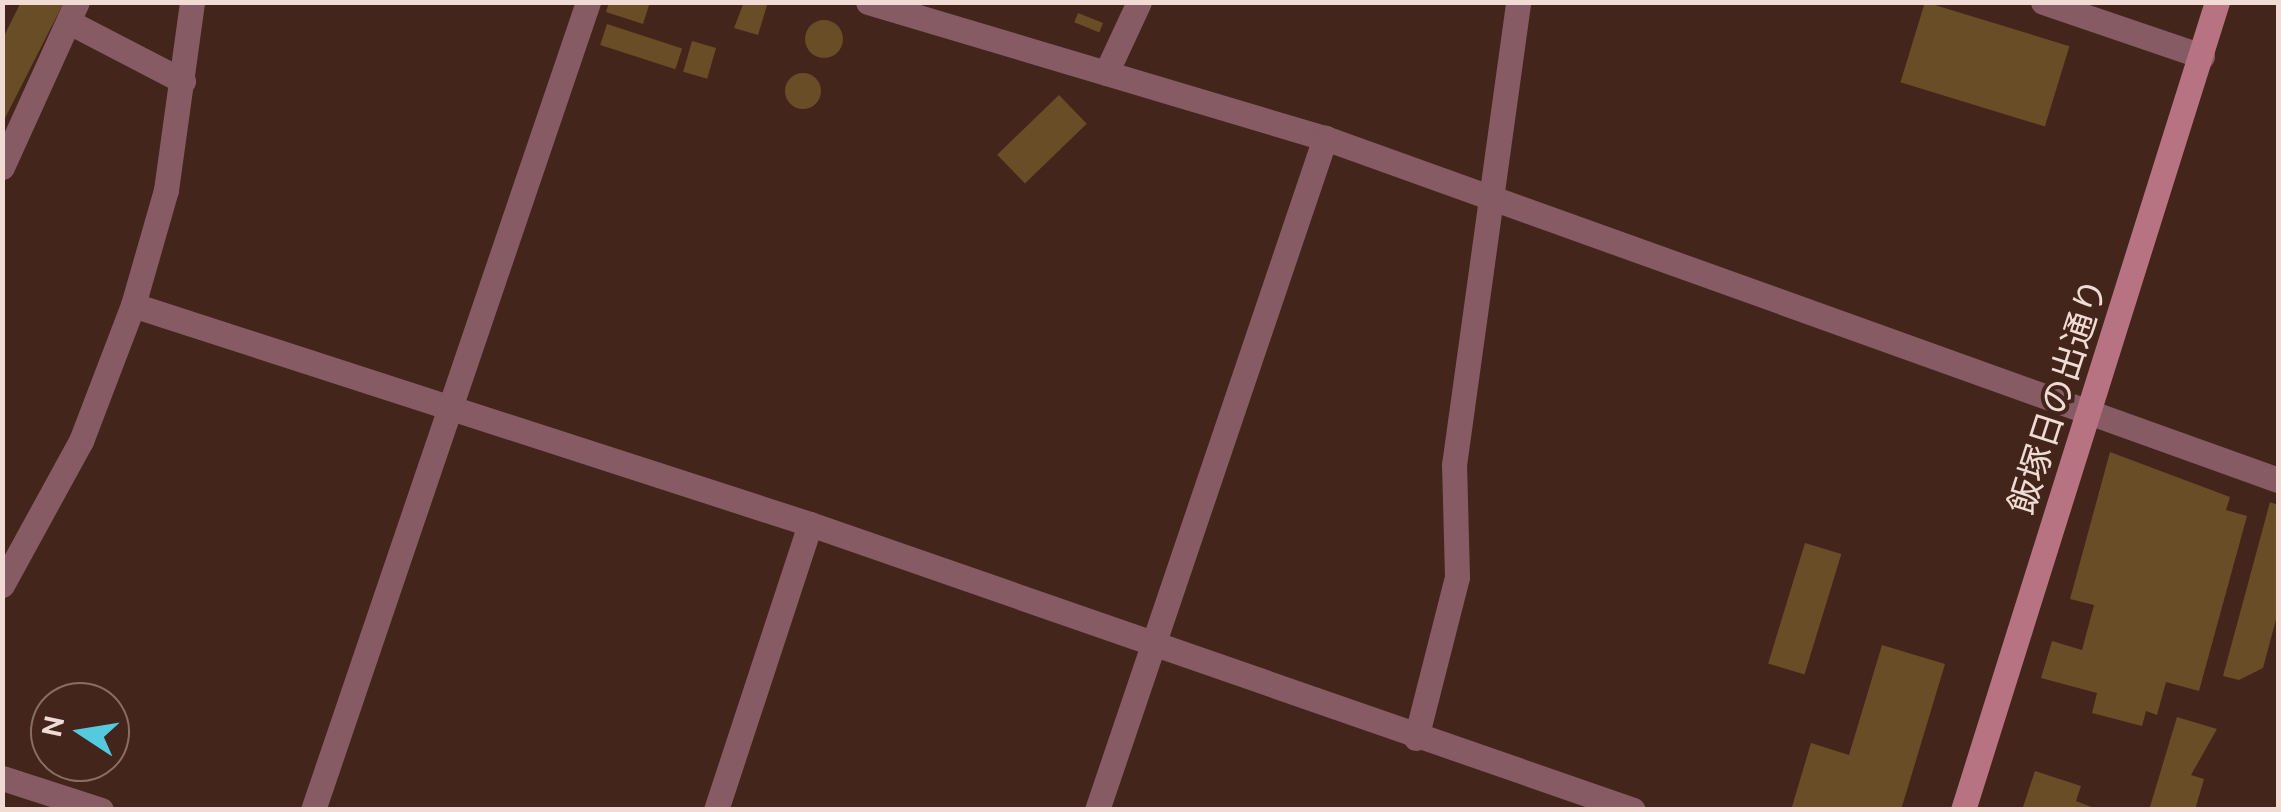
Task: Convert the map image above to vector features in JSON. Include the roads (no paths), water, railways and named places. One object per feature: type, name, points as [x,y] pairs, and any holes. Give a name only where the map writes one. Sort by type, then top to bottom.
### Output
[{"type":"street","points":[[2,585],[80,441],[133,305],[183,82],[192,2]]},
{"type":"street","points":[[313,810],[588,2]]},
{"type":"street","points":[[868,2],[1326,138],[2087,417],[2278,480]]},
{"type":"street","points":[[1106,73],[1139,2]]},
{"type":"street","points":[[1416,738],[1457,577],[1454,465],[1497,200],[1498,103],[1518,2]]},
{"type":"street","points":[[2044,2],[2202,56]]},
{"type":"street","name":"飯塚日の出通り","points":[[1963,810],[2217,2]]},
{"type":"street","points":[[2,166],[75,13],[183,82]]},
{"type":"street","points":[[1097,810],[1326,138]]},
{"type":"street","points":[[133,305],[810,524],[1416,738],[1634,810]]},
{"type":"street","points":[[716,810],[810,524]]},
{"type":"street","points":[[2,778],[101,810]]}]
